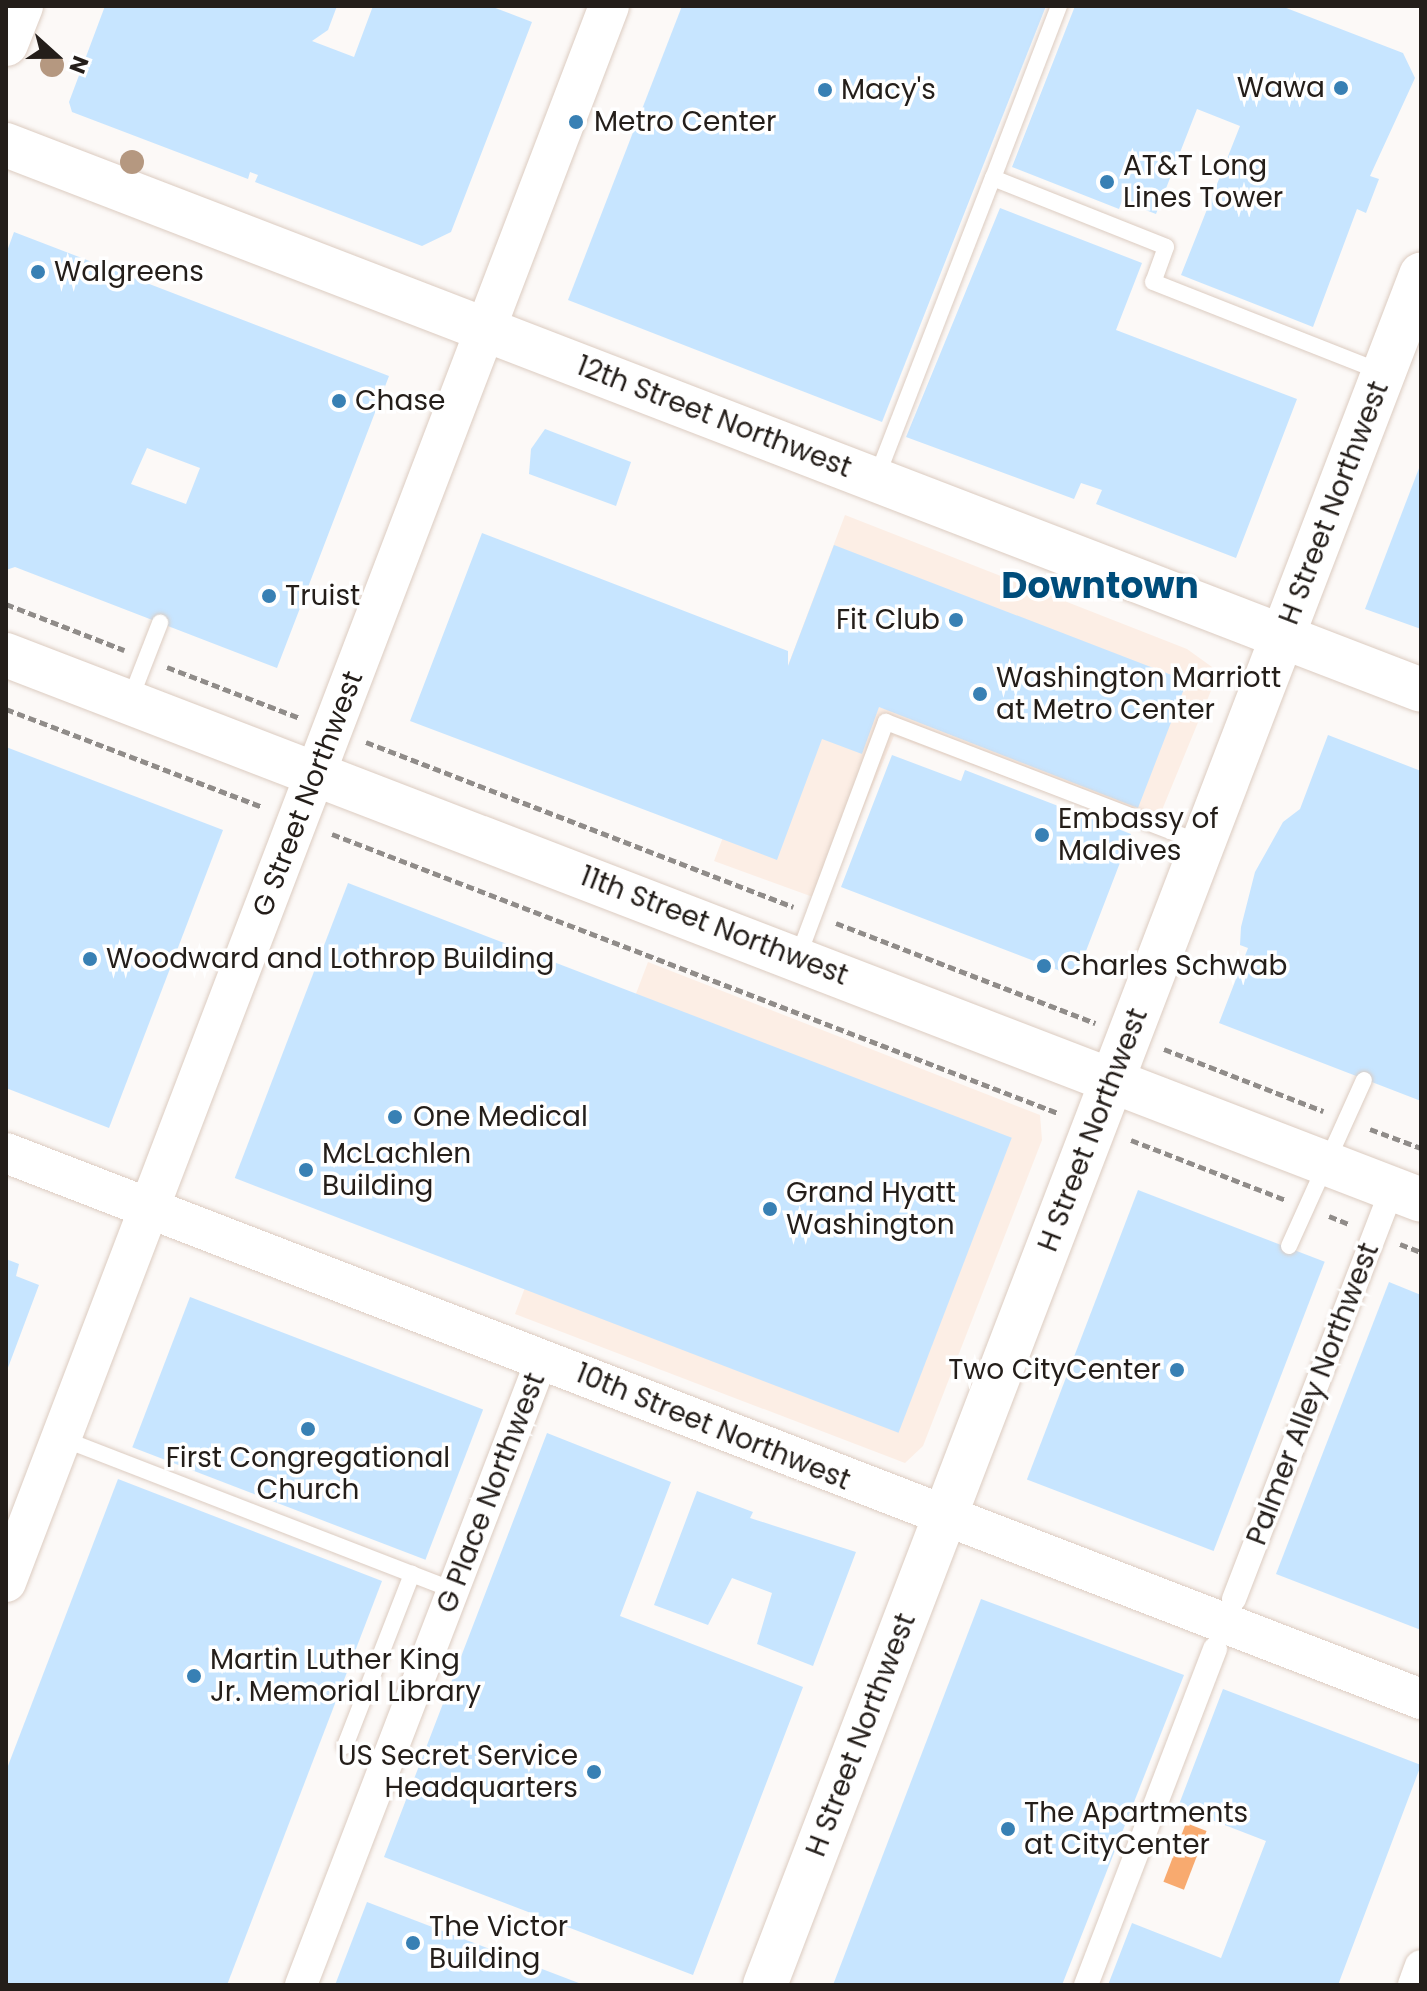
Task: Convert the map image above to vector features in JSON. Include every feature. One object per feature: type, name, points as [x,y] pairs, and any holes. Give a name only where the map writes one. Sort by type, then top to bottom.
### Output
[{"type":"main road","points":[[6,44],[21,6]]},
{"type":"main road","name":"12th Street Northwest","points":[[6,145],[1421,690]]},
{"type":"main road","name":"H Street Northwest","points":[[765,1985],[1421,275]]},
{"type":"main road","name":"11th Street Northwest","points":[[6,655],[1407,1195]]},
{"type":"street","name":"G Street Northwest","points":[[6,1582],[609,6]]},
{"type":"street","name":"10th Street Northwest","points":[[6,1153],[1421,1699]]},
{"type":"street","name":"Palmer Alley Northwest","points":[[1234,1599],[1407,1195]]},
{"type":"street","name":"G Place Northwest","points":[[301,1985],[542,1359]]},
{"type":"street","points":[[1086,1985],[1215,1649]]},
{"type":"street","points":[[1414,1985],[1421,1966]]},
{"type":"lane","points":[[875,480],[1059,6]]},
{"type":"lane","points":[[993,178],[1166,247],[1153,282],[1383,373]]},
{"type":"lane","points":[[129,702],[160,623]]},
{"type":"lane","points":[[798,958],[886,722],[1203,844]]},
{"type":"lane","points":[[1289,1246],[1321,1162],[1346,1120],[1364,1080]]},
{"type":"lane","points":[[61,1438],[453,1590]]},
{"type":"lane","points":[[345,1746],[412,1574]]},
{"type":"path","points":[[6,709],[211,787]]},
{"type":"path","points":[[409,759],[1048,1005]]},
{"type":"path","points":[[387,856],[1013,1095]]},
{"type":"path","points":[[1213,1068],[1421,1148]]},
{"type":"shaded area","name":"Washington Marriott at Metro Center","points":[[845,515],[1187,649],[1212,667],[1215,681],[1153,832],[894,736],[824,901],[714,861]]},
{"type":"shaded area","name":"Grand Hyatt Washington","points":[[648,962],[1040,1115],[1042,1140],[923,1446],[905,1463],[515,1314]]},
{"type":"shaded area","points":[[1186,1823],[1207,1831],[1184,1890],[1163,1882]]},
{"type":"building","points":[[105,6],[337,6],[328,30],[312,41],[354,57],[373,6],[490,6],[532,22],[451,232],[422,246],[255,182],[258,175],[250,172],[248,179],[72,112],[69,102]]},
{"type":"building","points":[[682,6],[1046,6],[882,422],[568,300]]},
{"type":"building","points":[[1075,6],[1281,6],[1403,53],[1415,78],[1370,176],[1379,179],[1366,213],[1357,209],[1313,327],[1181,275],[1240,126],[1197,109],[1156,214],[1122,201],[1119,209],[1012,167]]},
{"type":"building","points":[[1000,208],[1142,263],[1116,330],[1297,399],[1236,558],[1096,504],[1102,490],[1081,483],[1074,499],[906,437]]},
{"type":"building","points":[[14,232],[389,376],[277,668],[15,567],[6,570],[6,254]],"holes":[[[147,448],[200,468],[186,504],[131,484]]]},
{"type":"building","points":[[545,429],[631,462],[616,506],[529,474],[531,449]]},
{"type":"building","points":[[1421,463],[1421,629],[1365,609]]},
{"type":"building","points":[[482,533],[788,651],[788,666],[834,545],[1187,681],[1138,808],[879,707],[862,754],[822,739],[777,860],[410,721]]},
{"type":"building","points":[[1328,735],[1421,771],[1421,1101],[1219,1023],[1248,948],[1240,945],[1241,927],[1255,872],[1283,822],[1300,809]]},
{"type":"building","name":"Woodward and Lothrop Building","points":[[6,747],[223,830],[109,1128],[6,1088]]},
{"type":"building","points":[[892,755],[961,781],[965,770],[1131,834],[1076,977],[841,887]]},
{"type":"building","points":[[348,883],[1012,1138],[899,1433],[235,1178]]},
{"type":"building","name":"Two CityCenter","points":[[1138,1190],[1325,1262],[1214,1551],[1027,1479]]},
{"type":"building","points":[[6,1259],[19,1264],[16,1276],[39,1285],[6,1373]]},
{"type":"building","points":[[1389,1282],[1421,1295],[1421,1630],[1276,1574]]},
{"type":"building","name":"First Congregational Church","points":[[190,1297],[483,1410],[425,1560],[132,1447]]},
{"type":"building","name":"US Secret Service Headquarters","points":[[547,1433],[671,1482],[620,1616],[803,1687],[693,1975],[384,1857]]},
{"type":"building","name":"Martin Luther King Jr. Memorial Library","points":[[118,1479],[382,1581],[227,1985],[6,1985],[6,1771]]},
{"type":"building","points":[[697,1491],[753,1512],[750,1518],[856,1552],[813,1666],[757,1644],[772,1593],[732,1578],[708,1625],[654,1605]]},
{"type":"building","name":"The Apartments at CityCenter","points":[[981,1599],[1184,1675],[1062,1985],[833,1985]]},
{"type":"building","name":"The Apartments at CityCenter","points":[[1223,1689],[1421,1765],[1338,1985],[1108,1985],[1132,1923],[1221,1958],[1266,1841],[1178,1807]]},
{"type":"building","name":"The Victor Building","points":[[367,1902],[584,1985],[335,1985]]},
{"type":"place","name":"Wawa","points":[[1341,88]]},
{"type":"place","name":"Macy's","points":[[825,90]]},
{"type":"place","name":"Metro Center","points":[[576,122]]},
{"type":"place","name":"AT&T Long Lines Tower","points":[[1107,182]]},
{"type":"place","name":"Walgreens","points":[[38,272]]},
{"type":"place","name":"Chase","points":[[339,401]]},
{"type":"place","name":"Truist","points":[[269,596]]},
{"type":"place","name":"Fit Club","points":[[956,620]]},
{"type":"place","name":"Washington Marriott at Metro Center","points":[[980,694]]},
{"type":"place","name":"Embassy of Maldives","points":[[1042,835]]},
{"type":"place","name":"Woodward and Lothrop Building","points":[[90,959]]},
{"type":"place","name":"Charles Schwab","points":[[1044,966]]},
{"type":"place","name":"One Medical","points":[[395,1117]]},
{"type":"place","name":"McLachlen Building","points":[[306,1170]]},
{"type":"place","name":"Grand Hyatt Washington","points":[[770,1209]]},
{"type":"place","name":"Two CityCenter","points":[[1177,1370]]},
{"type":"place","name":"First Congregational Church","points":[[308,1429]]},
{"type":"place","name":"Martin Luther King Jr. Memorial Library","points":[[194,1676]]},
{"type":"place","name":"US Secret Service Headquarters","points":[[594,1772]]},
{"type":"place","name":"The Apartments at CityCenter","points":[[1008,1829]]},
{"type":"place","name":"The Victor Building","points":[[413,1943]]},
{"type":"district","name":"Downtown","points":[[1100,586]]}]
